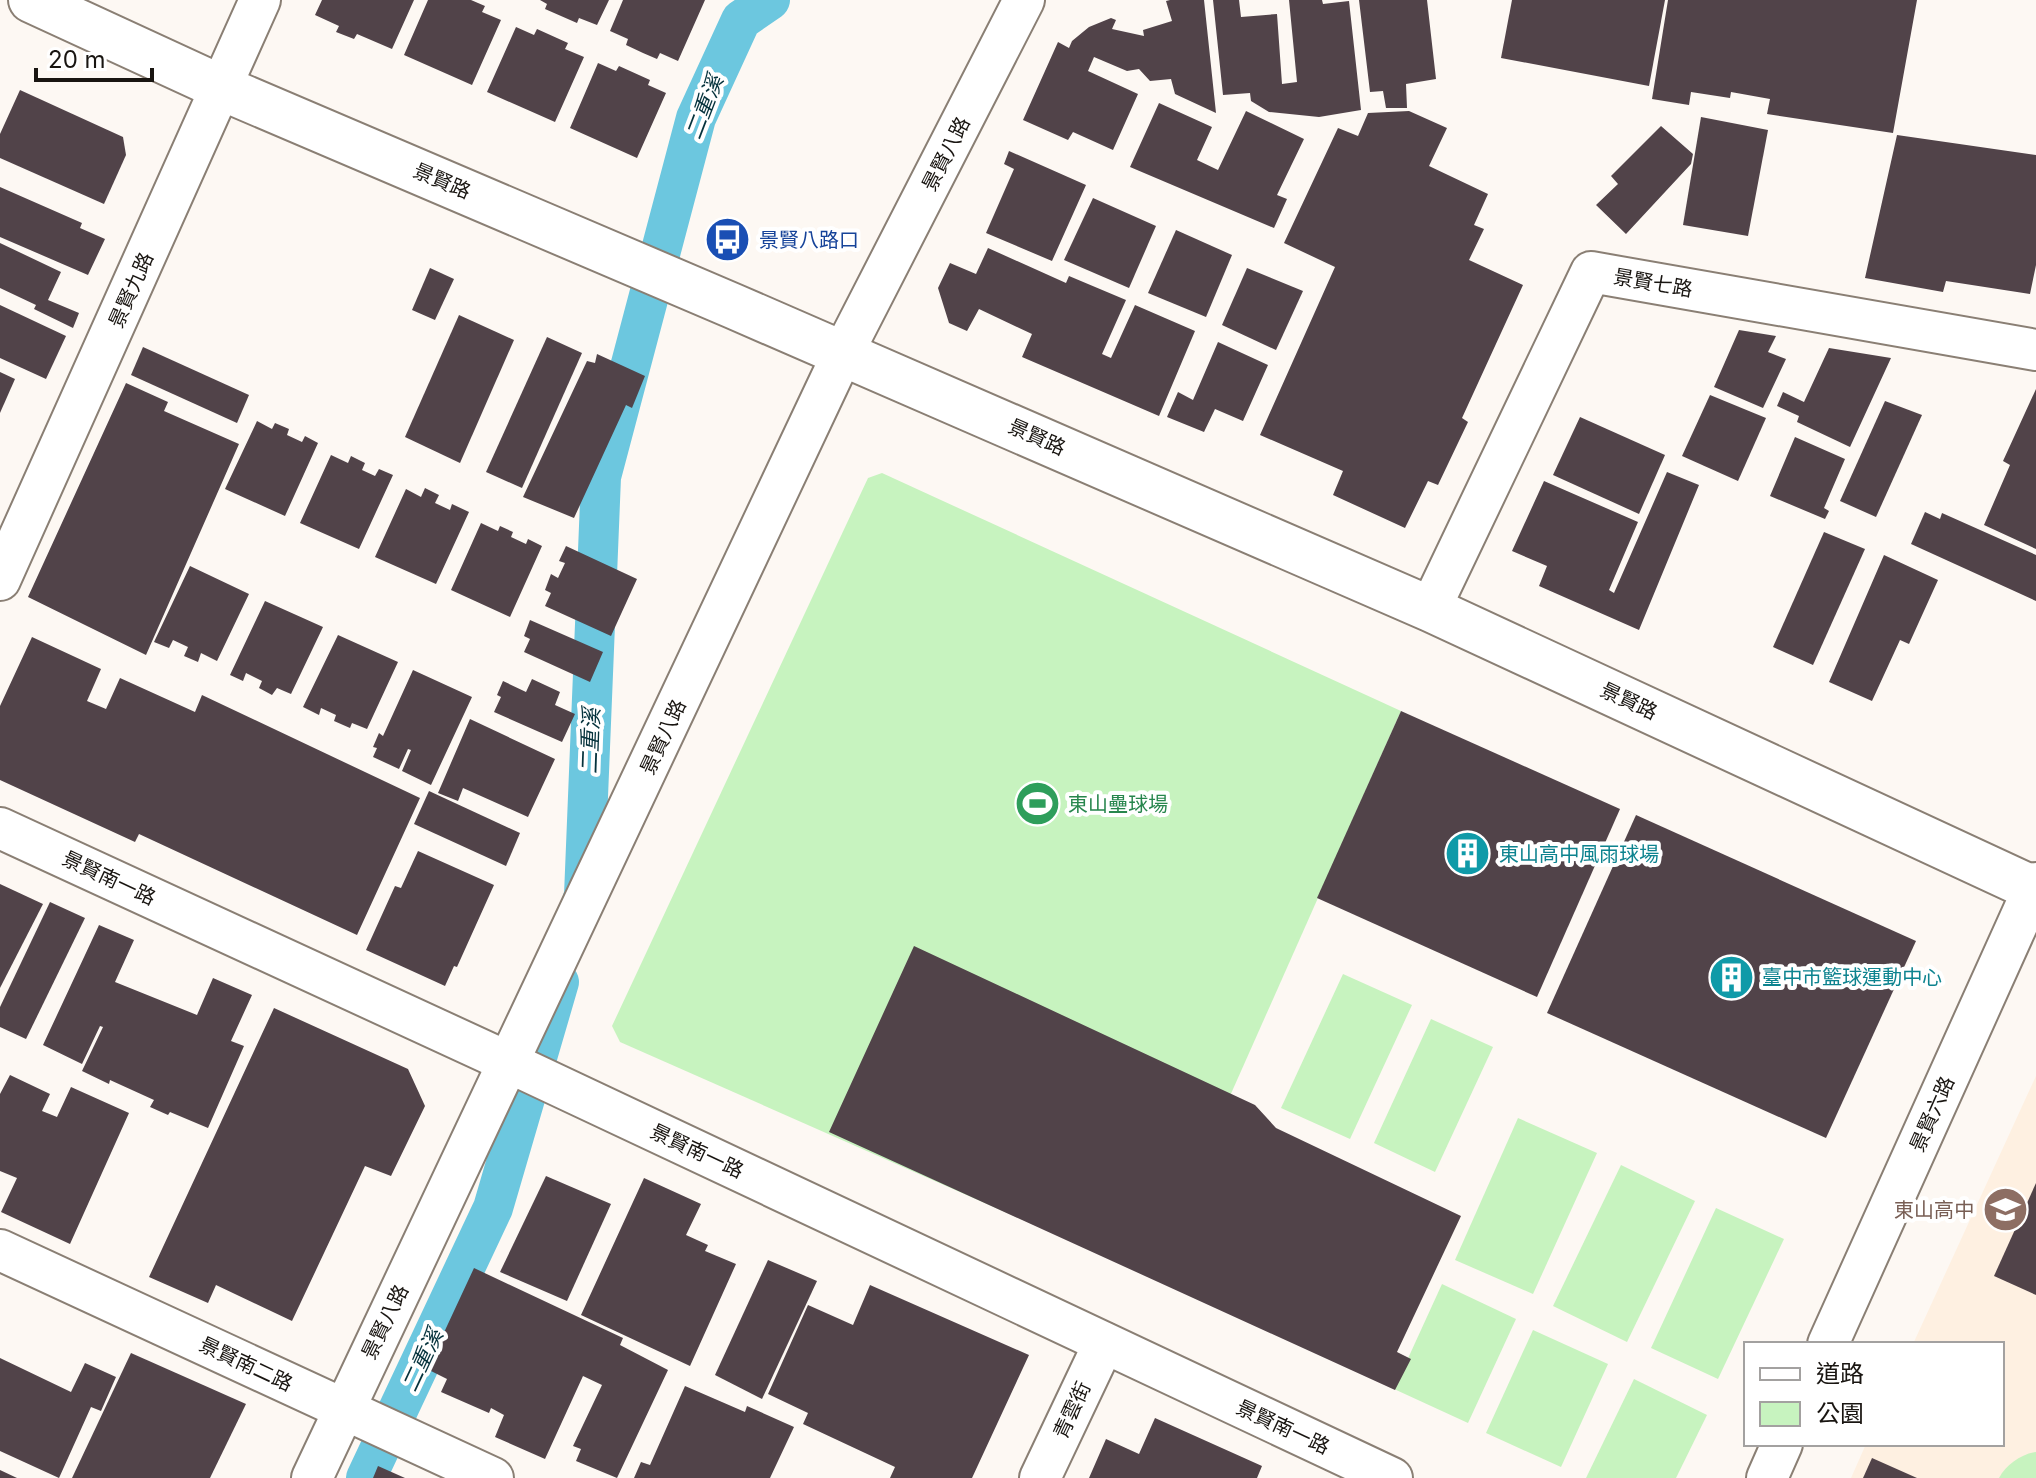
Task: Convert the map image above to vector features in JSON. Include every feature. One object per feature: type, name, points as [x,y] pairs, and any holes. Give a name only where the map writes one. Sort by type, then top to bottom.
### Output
[{"type":"street","name":"景賢路","points":[[31,0],[222,88],[843,353],[1430,609],[2035,887]]},
{"type":"street","name":"景賢九路","points":[[0,580],[260,0]]},
{"type":"street","name":"景賢八路","points":[[312,1478],[843,353],[1024,0]]},
{"type":"street","name":"景賢七路","points":[[1430,609],[1591,272],[2036,350]]},
{"type":"street","name":"景賢南一路","points":[[0,828],[510,1063],[1392,1478]]},
{"type":"street","name":"景賢六路","points":[[1829,1342],[2035,887]]},
{"type":"street","name":"景賢南二路","points":[[0,1250],[493,1478]]},
{"type":"street","name":"青雲街","points":[[1040,1478],[1104,1343]]},
{"type":"street","points":[[1767,1478],[1781,1446]]},
{"type":"shaded area","name":"東山高中","points":[[2036,1076],[2036,1478],[1851,1478],[1865,1446],[2004,1446],[2004,1342],[1914,1342]]},
{"type":"green space","name":"東山壘球場","points":[[882,473],[1401,711],[1150,1276],[620,1042],[612,1026],[868,478]]},
{"type":"green space","points":[[1343,974],[1412,1005],[1350,1139],[1281,1108]]},
{"type":"green space","points":[[1431,1019],[1493,1047],[1435,1172],[1374,1143]]},
{"type":"green space","points":[[1518,1118],[1597,1153],[1533,1294],[1455,1260]]},
{"type":"green space","points":[[1621,1165],[1695,1201],[1627,1342],[1553,1306]]},
{"type":"green space","points":[[1716,1208],[1784,1239],[1718,1379],[1651,1348]]},
{"type":"green space","points":[[1442,1284],[1516,1319],[1468,1423],[1394,1389]]},
{"type":"green space","points":[[1533,1330],[1608,1364],[1561,1467],[1486,1433]]},
{"type":"green space","points":[[1634,1379],[1707,1415],[1676,1478],[1586,1478]]},
{"type":"green space","points":[[2036,1452],[2036,1478],[1999,1478],[2014,1461]]},
{"type":"building","points":[[322,0],[414,0],[392,49],[357,34],[354,39],[336,32],[339,26],[315,15]]},
{"type":"building","points":[[428,0],[471,0],[485,6],[482,12],[501,20],[472,85],[404,55]]},
{"type":"building","points":[[540,0],[609,0],[597,25],[579,18],[577,23],[545,9],[547,4]]},
{"type":"building","points":[[623,0],[705,0],[678,61],[660,53],[657,59],[643,53],[626,45],[628,39],[610,31]]},
{"type":"building","points":[[1204,0],[1216,113],[1175,94],[1171,79],[1150,81],[1139,69],[1127,71],[1094,57],[1088,71],[1138,94],[1113,150],[1073,132],[1068,140],[1023,120],[1058,42],[1069,48],[1072,41],[1089,27],[1111,18],[1116,20],[1112,29],[1144,36],[1143,30],[1172,21],[1166,1]]},
{"type":"building","points":[[1213,0],[1239,0],[1241,17],[1277,14],[1282,84],[1297,82],[1289,0],[1322,0],[1323,4],[1349,1],[1361,110],[1319,117],[1269,112],[1251,101],[1250,93],[1223,95]]},
{"type":"building","points":[[1359,0],[1427,0],[1436,79],[1406,84],[1407,108],[1386,108],[1383,91],[1370,92]]},
{"type":"building","points":[[1512,0],[1665,0],[1649,86],[1501,58]]},
{"type":"building","points":[[1668,0],[1917,0],[1893,133],[1767,114],[1770,99],[1731,92],[1730,98],[1691,92],[1689,105],[1652,99]]},
{"type":"building","points":[[516,27],[534,35],[537,29],[568,43],[565,49],[584,57],[555,122],[487,92]]},
{"type":"building","points":[[598,63],[616,71],[619,66],[650,80],[648,85],[666,93],[637,158],[570,128]]},
{"type":"building","points":[[20,90],[123,137],[126,155],[104,204],[0,158],[0,134]]},
{"type":"building","points":[[1159,103],[1212,127],[1197,160],[1218,170],[1246,111],[1304,139],[1277,195],[1287,199],[1274,228],[1130,167]]},
{"type":"building","points":[[1409,111],[1447,128],[1429,166],[1488,194],[1474,225],[1484,229],[1469,260],[1523,285],[1462,418],[1468,422],[1438,485],[1428,481],[1405,528],[1333,495],[1343,471],[1260,435],[1335,267],[1284,243],[1338,128],[1358,136],[1368,113]]},
{"type":"building","points":[[1701,117],[1768,130],[1748,236],[1683,225]]},
{"type":"building","points":[[1661,126],[1693,154],[1691,164],[1626,234],[1596,205],[1618,184],[1611,176]]},
{"type":"building","points":[[1897,135],[2036,155],[2036,265],[2030,294],[1946,281],[1943,292],[1865,278]]},
{"type":"building","points":[[1009,151],[1086,185],[1052,261],[986,233],[1014,169],[1004,164]]},
{"type":"building","points":[[0,187],[82,223],[80,228],[105,239],[88,275],[0,237]]},
{"type":"building","points":[[1093,198],[1156,226],[1129,288],[1064,260]]},
{"type":"building","points":[[1176,230],[1232,255],[1206,317],[1148,293]]},
{"type":"building","points":[[0,243],[61,272],[48,300],[79,313],[73,328],[0,288]]},
{"type":"building","points":[[988,248],[1066,283],[1069,276],[1126,300],[1102,354],[1111,358],[1135,305],[1195,331],[1159,416],[1022,357],[1032,334],[979,309],[967,331],[949,323],[938,288],[950,263],[976,274]]},
{"type":"building","points":[[430,268],[454,279],[435,320],[412,310]]},
{"type":"building","points":[[1247,268],[1303,291],[1276,350],[1222,325]]},
{"type":"building","points":[[0,305],[66,336],[46,379],[0,358]]},
{"type":"building","points":[[459,315],[514,340],[460,463],[405,437]]},
{"type":"building","points":[[1739,330],[1776,336],[1768,352],[1786,359],[1763,408],[1714,387]]},
{"type":"building","points":[[547,337],[582,353],[522,488],[486,472]]},
{"type":"building","points":[[1218,342],[1268,365],[1243,421],[1215,409],[1204,432],[1167,417],[1178,392],[1193,400]]},
{"type":"building","points":[[143,347],[249,395],[237,423],[131,375]]},
{"type":"building","points":[[1829,348],[1891,358],[1850,447],[1797,422],[1799,416],[1777,406],[1783,392],[1804,402]]},
{"type":"building","points":[[597,354],[645,376],[632,408],[626,405],[574,518],[523,497],[587,361],[595,363]]},
{"type":"building","points":[[0,372],[15,379],[0,413]]},
{"type":"building","points":[[126,383],[168,402],[164,411],[239,444],[146,655],[28,597]]},
{"type":"building","points":[[2036,389],[2036,549],[1984,525],[2010,465],[2003,461]]},
{"type":"building","points":[[1710,395],[1766,418],[1738,481],[1682,456]]},
{"type":"building","points":[[1885,401],[1922,415],[1876,517],[1840,501]]},
{"type":"building","points":[[1580,417],[1665,455],[1639,514],[1553,475]]},
{"type":"building","points":[[257,421],[272,429],[275,423],[289,429],[287,435],[302,442],[305,436],[318,443],[285,516],[225,489]]},
{"type":"building","points":[[1795,437],[1845,459],[1824,508],[1829,511],[1825,519],[1770,496]]},
{"type":"building","points":[[331,455],[348,463],[351,456],[365,463],[362,470],[375,476],[379,469],[393,475],[359,549],[300,523]]},
{"type":"building","points":[[1667,472],[1699,485],[1639,630],[1539,586],[1547,566],[1512,551],[1544,481],[1638,522],[1609,590],[1614,593]]},
{"type":"building","points":[[425,488],[439,495],[435,503],[450,510],[452,504],[469,512],[436,584],[375,557],[406,489],[421,497]]},
{"type":"building","points":[[1925,512],[1940,519],[1942,513],[2036,555],[2036,601],[1911,544]]},
{"type":"building","points":[[481,523],[498,531],[500,526],[513,532],[511,537],[526,544],[528,539],[542,546],[510,617],[451,590]]},
{"type":"building","points":[[1824,532],[1865,549],[1813,665],[1773,647]]},
{"type":"building","points":[[566,546],[637,579],[611,636],[545,606],[551,593],[545,590],[551,574],[558,578],[565,563],[559,561]]},
{"type":"building","points":[[1884,555],[1938,580],[1909,644],[1900,640],[1872,701],[1829,682]]},
{"type":"building","points":[[190,566],[249,594],[217,661],[201,653],[198,662],[184,656],[188,647],[173,640],[169,648],[154,642]]},
{"type":"building","points":[[265,601],[323,627],[291,694],[277,688],[272,695],[259,688],[262,681],[246,673],[243,681],[230,675]]},
{"type":"building","points":[[530,620],[603,652],[590,682],[524,652],[530,639],[524,636]]},
{"type":"building","points":[[338,635],[398,662],[367,729],[352,723],[350,728],[334,721],[336,715],[321,708],[319,715],[303,707]]},
{"type":"building","points":[[32,637],[101,669],[87,701],[106,709],[120,678],[195,712],[202,695],[420,798],[357,935],[139,834],[135,842],[0,780],[0,706]]},
{"type":"building","points":[[413,670],[472,697],[431,785],[402,771],[411,750],[408,749],[399,769],[373,757],[377,748],[373,747],[379,733],[383,736]]},
{"type":"building","points":[[532,679],[560,692],[555,705],[575,714],[562,742],[494,712],[501,697],[497,695],[503,681],[526,692]]},
{"type":"building","name":"東山高中風雨球場","points":[[1401,711],[1620,809],[1537,997],[1317,898]]},
{"type":"building","points":[[470,719],[555,759],[528,817],[463,788],[458,801],[438,793]]},
{"type":"building","points":[[429,791],[520,833],[506,866],[414,824]]},
{"type":"building","name":"臺中市籃球運動中心","points":[[1636,815],[1916,941],[1826,1138],[1547,1013]]},
{"type":"building","points":[[418,851],[494,885],[457,967],[454,966],[445,986],[366,950],[395,886],[401,888]]},
{"type":"building","points":[[0,884],[43,904],[0,988]]},
{"type":"building","points":[[50,902],[85,918],[26,1039],[0,1027],[0,1007]]},
{"type":"building","points":[[99,925],[134,940],[115,982],[197,1015],[213,978],[252,995],[231,1041],[244,1046],[208,1128],[150,1107],[154,1100],[82,1071],[103,1027],[100,1026],[82,1064],[43,1045]]},
{"type":"building","points":[[914,946],[1255,1105],[1276,1128],[1461,1216],[1397,1352],[1411,1359],[1395,1390],[829,1132]]},
{"type":"building","points":[[274,1008],[408,1069],[425,1106],[391,1176],[365,1166],[292,1321],[216,1285],[208,1303],[149,1277]]},
{"type":"building","points":[[10,1075],[50,1094],[42,1111],[57,1117],[71,1087],[129,1113],[70,1244],[1,1212],[17,1178],[0,1171],[0,1094]]},
{"type":"building","points":[[546,1176],[611,1204],[567,1301],[500,1272]]},
{"type":"building","points":[[644,1178],[701,1204],[686,1235],[708,1245],[705,1251],[736,1264],[690,1366],[581,1315]]},
{"type":"building","points":[[2036,1183],[2036,1295],[1994,1276]]},
{"type":"building","points":[[768,1260],[817,1281],[762,1399],[715,1375]]},
{"type":"building","points":[[474,1268],[623,1338],[620,1345],[668,1370],[617,1478],[576,1461],[581,1449],[573,1446],[602,1385],[583,1376],[545,1459],[495,1437],[504,1415],[491,1408],[489,1413],[441,1392],[447,1379],[427,1369]]},
{"type":"building","points":[[870,1285],[1029,1355],[972,1478],[890,1478],[895,1467],[803,1424],[808,1413],[768,1394],[808,1305],[853,1325]]},
{"type":"building","points":[[131,1353],[246,1404],[210,1478],[72,1478]]},
{"type":"building","points":[[0,1358],[71,1392],[85,1363],[116,1377],[101,1411],[91,1407],[59,1478],[0,1451]]},
{"type":"building","points":[[685,1386],[745,1412],[747,1406],[794,1427],[770,1478],[634,1478],[641,1462],[650,1465]]},
{"type":"building","points":[[1155,1418],[1262,1466],[1257,1478],[1089,1478],[1106,1439],[1139,1454]]},
{"type":"building","points":[[1872,1458],[1917,1478],[1863,1478]]},
{"type":"building","points":[[378,1466],[405,1478],[373,1478]]},
{"type":"building","points":[[0,1470],[17,1478],[0,1478]]},
{"type":"waterway","name":"二重溪","points":[[581,905],[584,895],[601,477],[696,118],[741,20],[770,0]]},
{"type":"waterway","name":"二重溪","points":[[366,1478],[493,1208],[559,982]]},
{"type":"place","name":"景賢八路口","points":[[728,240]]},
{"type":"place","name":"東山壘球場","points":[[1037,804]]},
{"type":"place","name":"東山高中風雨球場","points":[[1468,854]]},
{"type":"place","name":"臺中市籃球運動中心","points":[[1731,977]]},
{"type":"place","name":"東山高中","points":[[2005,1210]]}]
